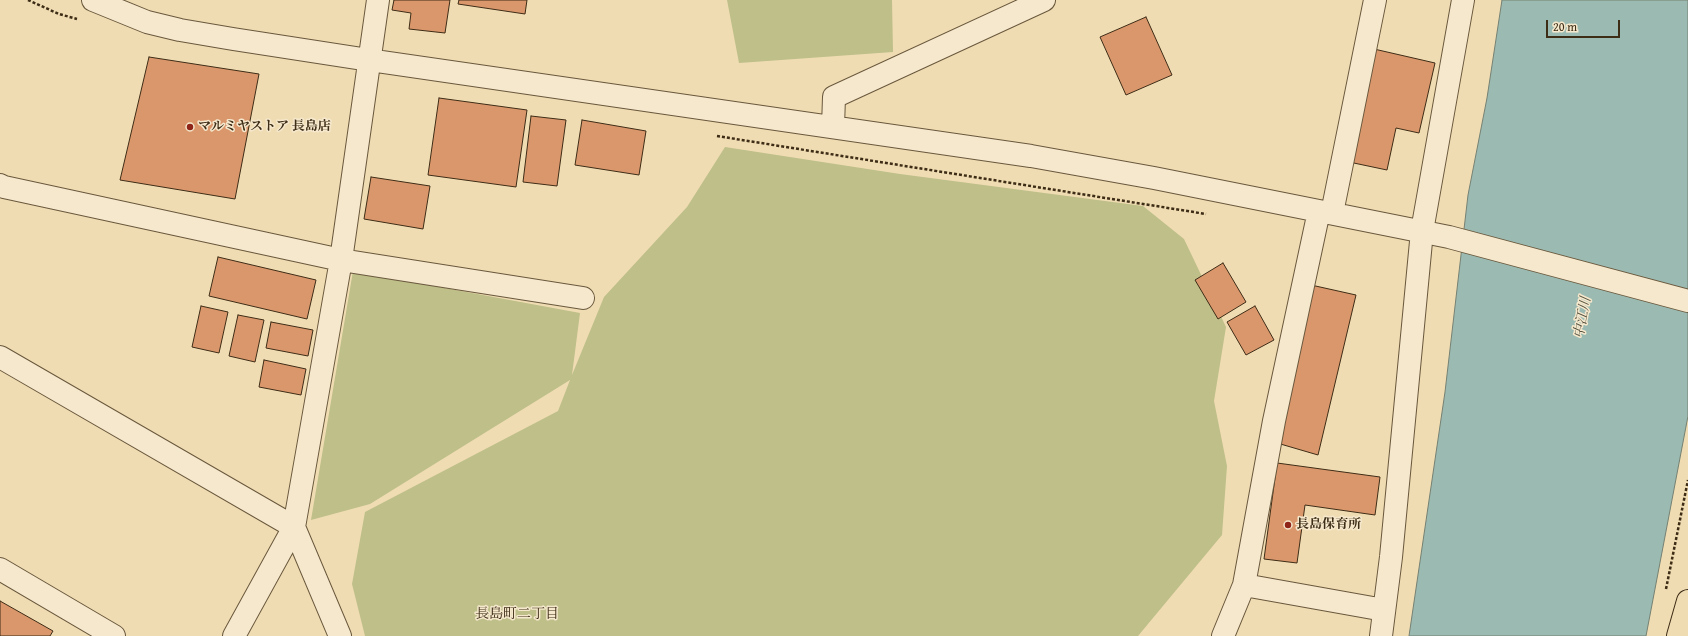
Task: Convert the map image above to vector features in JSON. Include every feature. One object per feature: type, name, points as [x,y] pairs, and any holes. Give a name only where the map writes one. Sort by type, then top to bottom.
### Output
[{"type":"highway","points":[[1678,636],[1688,601]]},
{"type":"street","points":[[92,0],[147,22],[180,30],[369,60],[1031,156],[1154,178],[1422,231],[1688,301]]},
{"type":"street","points":[[234,636],[294,527],[341,260],[378,0]]},
{"type":"street","points":[[833,127],[834,97],[1044,0]]},
{"type":"street","points":[[1223,636],[1244,585],[1274,421],[1375,0]]},
{"type":"street","points":[[1381,636],[1422,231],[1463,0]]},
{"type":"street","points":[[1,189],[341,260],[583,298]]},
{"type":"street","points":[[0,357],[294,527],[340,636]]},
{"type":"street","points":[[0,569],[114,636]]},
{"type":"street","points":[[1244,585],[1384,610]]},
{"type":"path","points":[[710,135],[1212,216]]},
{"type":"path","points":[[1665,597],[1688,480]]},
{"type":"green space","points":[[727,0],[892,0],[893,52],[739,63]]},
{"type":"green space","points":[[725,147],[900,174],[1143,206],[1184,239],[1226,327],[1214,401],[1227,466],[1222,535],[1138,636],[365,636],[352,584],[365,512],[558,411],[570,380],[370,504],[311,520],[353,271],[580,313],[572,375],[604,297],[687,207]]},
{"type":"water","name":"中江川","points":[[1502,0],[1688,0],[1688,416],[1646,636],[1409,636],[1445,392],[1468,195],[1487,98]]},
{"type":"building","points":[[394,0],[450,0],[445,33],[409,29],[411,13],[392,10]]},
{"type":"building","points":[[459,0],[527,0],[525,14],[458,4]]},
{"type":"building","points":[[1146,17],[1172,75],[1126,95],[1100,37]]},
{"type":"building","points":[[1374,49],[1435,63],[1419,133],[1396,128],[1387,170],[1349,162]]},
{"type":"building","name":"マルミヤストア 長島店","points":[[149,57],[259,74],[235,199],[120,180]]},
{"type":"building","points":[[439,98],[527,110],[516,187],[428,175]]},
{"type":"building","points":[[531,116],[566,120],[557,186],[523,182]]},
{"type":"building","points":[[582,120],[646,131],[639,175],[575,165]]},
{"type":"building","points":[[371,177],[430,186],[423,229],[364,219]]},
{"type":"building","points":[[218,257],[316,280],[307,319],[209,296]]},
{"type":"building","points":[[1223,263],[1246,302],[1218,319],[1195,280]]},
{"type":"building","points":[[1311,285],[1356,295],[1318,455],[1277,443]]},
{"type":"building","points":[[201,306],[228,312],[219,353],[192,347]]},
{"type":"building","points":[[1255,306],[1274,340],[1246,355],[1227,322]]},
{"type":"building","points":[[238,315],[264,320],[255,362],[229,356]]},
{"type":"building","points":[[271,322],[313,330],[308,356],[266,348]]},
{"type":"building","points":[[264,360],[306,369],[301,395],[259,387]]},
{"type":"building","points":[[1277,463],[1380,477],[1375,515],[1305,505],[1297,563],[1264,559]]},
{"type":"building","points":[[0,601],[53,631],[50,636],[0,636]]},
{"type":"place","name":"マルミヤストア 長島店","points":[[190,127]]},
{"type":"place","name":"長島保育所","points":[[1288,525]]},
{"type":"district","name":"長島町二丁目","points":[[517,614]]}]
